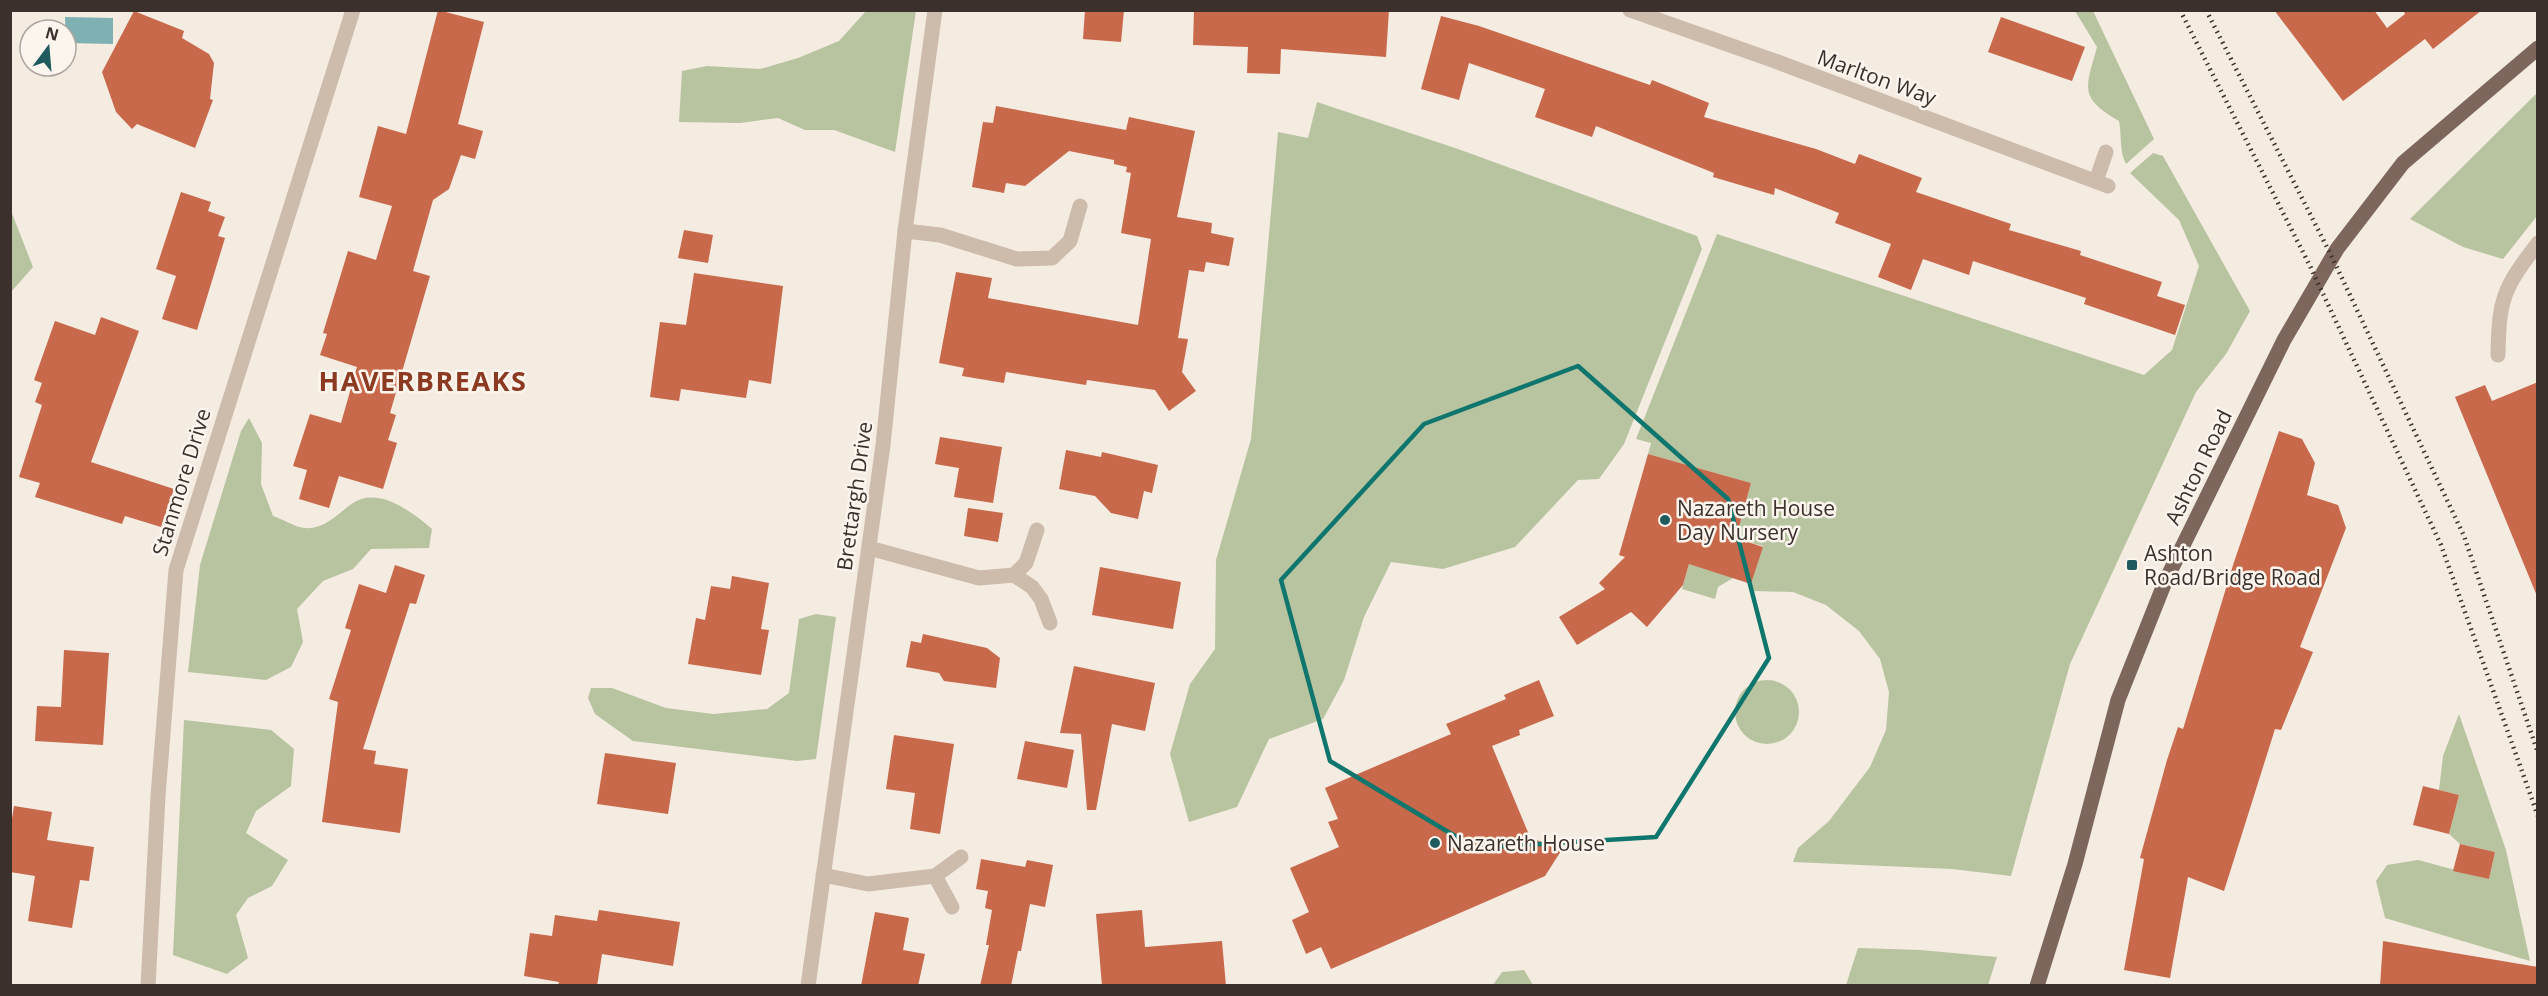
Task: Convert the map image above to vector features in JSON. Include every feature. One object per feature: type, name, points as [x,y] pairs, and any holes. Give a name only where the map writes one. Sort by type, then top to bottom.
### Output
[{"type":"main road","name":"Ashton Road","points":[[2037,986],[2075,864],[2118,700],[2165,582],[2284,340],[2337,249],[2397,170],[2428,140],[2538,48]]},
{"type":"street","name":"Stanmore Drive","points":[[148,986],[158,796],[176,570],[353,10]]},
{"type":"street","name":"Brettargh Drive","points":[[808,986],[883,445],[905,231],[935,10]]},
{"type":"street","name":"Marlton Way","points":[[1630,10],[1775,61],[2102,184],[2106,152]]},
{"type":"street","points":[[905,231],[940,235],[1017,259],[1052,258],[1070,241],[1080,206]]},
{"type":"street","points":[[2498,355],[2501,303],[2511,278],[2538,243]]},
{"type":"street","points":[[1014,575],[1026,563],[1037,530]]},
{"type":"street","points":[[868,548],[979,578],[1014,575],[1032,586],[1041,599],[1050,623]]},
{"type":"street","points":[[823,875],[868,884],[935,876],[961,857]]},
{"type":"street","points":[[935,876],[952,907]]},
{"type":"highlighted area","points":[[1578,366],[1728,499],[1769,658],[1656,837],[1475,848],[1330,761],[1281,580],[1424,424]]},
{"type":"green space","points":[[866,11],[916,11],[895,152],[834,130],[805,130],[778,118],[740,123],[679,122],[682,71],[707,66],[760,69],[798,58],[839,41]]},
{"type":"green space","points":[[2075,11],[2093,11],[2154,139],[2126,164],[2119,121],[2097,105],[2088,90],[2097,47]]},
{"type":"green space","points":[[2537,93],[2537,216],[2503,259],[2463,247],[2410,219]]},
{"type":"green space","points":[[1317,102],[1458,149],[1697,236],[1702,249],[1624,444],[1599,479],[1578,480],[1515,547],[1443,569],[1391,562],[1364,617],[1344,680],[1323,719],[1269,739],[1237,807],[1189,822],[1170,754],[1190,684],[1215,649],[1216,560],[1251,439],[1278,132],[1308,138]]},
{"type":"green space","points":[[2153,153],[2163,156],[2250,311],[2226,354],[2196,392],[2070,664],[2011,876],[1952,869],[1793,862],[1798,848],[1829,821],[1870,767],[1886,730],[1889,692],[1880,659],[1859,631],[1826,605],[1793,592],[1754,591],[1751,584],[1763,546],[1745,541],[1733,578],[1718,587],[1715,599],[1682,589],[1703,515],[1739,526],[1751,483],[1648,454],[1651,443],[1636,439],[1717,234],[2144,375],[2172,350],[2199,266],[2179,220],[2130,173]]},
{"type":"green space","points":[[11,211],[33,267],[10,292]]},
{"type":"green space","points":[[249,418],[262,443],[261,484],[273,516],[300,527],[312,528],[325,524],[353,503],[374,498],[395,503],[432,529],[429,548],[371,549],[353,569],[323,581],[297,609],[303,642],[291,667],[266,680],[188,672],[200,565],[241,431]]},
{"type":"green space","points":[[816,614],[836,617],[816,759],[797,761],[633,741],[595,714],[588,698],[591,688],[612,688],[666,708],[713,714],[767,709],[789,693],[799,619]]},
{"type":"green space","points":[[1761,680],[1773,680],[1790,689],[1797,700],[1799,712],[1797,724],[1790,735],[1773,744],[1761,744],[1749,739],[1740,730],[1735,718],[1735,706],[1740,694],[1749,685]]},
{"type":"green space","points":[[2459,714],[2506,850],[2530,961],[2385,918],[2376,881],[2387,865],[2418,860],[2489,879],[2495,852],[2460,844],[2449,834],[2459,795],[2439,790],[2443,756]]},
{"type":"green space","points":[[184,720],[271,730],[294,749],[291,786],[256,811],[246,833],[288,860],[272,886],[248,898],[236,915],[248,958],[227,974],[173,955]]},
{"type":"green space","points":[[1858,948],[1920,950],[1997,957],[1988,985],[1846,985]]},
{"type":"green space","points":[[1524,970],[1533,985],[1493,985],[1502,972]]},
{"type":"water","points":[[65,17],[113,18],[113,44],[78,43],[78,18]]},
{"type":"building","points":[[438,10],[484,22],[458,124],[483,131],[475,159],[461,155],[449,189],[433,200],[413,271],[430,276],[390,413],[396,415],[388,440],[397,443],[383,489],[339,476],[329,508],[299,499],[307,470],[293,466],[310,414],[341,423],[357,367],[320,355],[327,334],[323,333],[348,251],[376,260],[392,206],[359,197],[378,126],[406,134]]},
{"type":"building","points":[[1085,10],[1124,10],[1121,42],[1083,39]]},
{"type":"building","points":[[1194,10],[1389,10],[1386,57],[1281,49],[1280,74],[1247,73],[1248,47],[1193,45]]},
{"type":"building","points":[[2274,10],[2374,10],[2387,28],[2405,14],[2403,10],[2482,10],[2433,49],[2425,39],[2343,101]]},
{"type":"building","points":[[134,11],[184,31],[182,38],[209,54],[214,63],[210,99],[213,100],[195,148],[137,124],[132,129],[116,112],[102,72]]},
{"type":"building","points":[[1441,16],[1479,26],[1650,85],[1652,80],[1709,103],[1704,117],[1816,149],[1855,164],[1859,154],[1922,178],[1916,192],[2011,224],[2009,230],[2081,251],[2080,255],[2162,282],[2157,296],[2185,305],[2175,335],[2084,304],[2086,298],[1973,261],[1969,275],[1923,259],[1911,290],[1878,277],[1891,244],[1835,223],[1839,213],[1775,188],[1774,195],[1713,177],[1714,173],[1596,126],[1592,137],[1535,117],[1545,89],[1469,63],[1459,100],[1421,89]]},
{"type":"building","points":[[2001,17],[2085,47],[2072,81],[1988,52]]},
{"type":"building","points":[[996,106],[1126,130],[1129,117],[1195,131],[1177,217],[1212,223],[1211,233],[1234,238],[1229,266],[1206,262],[1204,272],[1189,270],[1178,338],[1188,339],[1182,372],[1196,391],[1169,411],[1155,390],[1087,380],[1086,385],[1006,372],[1004,383],[962,376],[964,368],[939,363],[956,272],[992,278],[988,298],[1138,325],[1151,239],[1121,233],[1131,173],[1126,172],[1127,167],[1114,164],[1114,160],[1069,151],[1025,186],[1006,183],[1004,193],[972,187],[983,122],[993,123]]},
{"type":"building","points":[[181,192],[211,202],[208,211],[225,217],[218,236],[225,238],[197,330],[162,319],[176,276],[156,269]]},
{"type":"building","points":[[684,230],[713,235],[708,263],[678,258]]},
{"type":"building","points":[[694,273],[783,286],[771,384],[749,380],[746,398],[681,389],[679,401],[650,397],[660,322],[686,325]]},
{"type":"building","points":[[101,317],[139,331],[91,462],[174,489],[161,527],[125,516],[122,524],[35,497],[40,483],[19,477],[42,405],[35,402],[42,383],[34,380],[55,321],[95,335]]},
{"type":"building","points":[[2538,382],[2537,596],[2455,397],[2485,385],[2492,401]]},
{"type":"building","points":[[2279,431],[2302,439],[2315,463],[2307,495],[2338,505],[2346,528],[2300,647],[2313,652],[2281,730],[2275,729],[2224,891],[2188,877],[2170,978],[2124,970],[2144,859],[2140,858],[2167,760],[2178,727],[2183,729],[2234,562]]},
{"type":"building","points":[[940,437],[1002,447],[993,503],[954,497],[959,468],[935,464]]},
{"type":"building","points":[[1066,450],[1101,457],[1102,452],[1158,465],[1152,493],[1144,491],[1138,519],[1111,513],[1095,496],[1059,489]]},
{"type":"building","points":[[1648,454],[1751,483],[1736,538],[1763,547],[1751,584],[1689,564],[1683,585],[1647,627],[1631,612],[1577,645],[1559,617],[1605,589],[1599,583],[1625,557],[1619,555]]},
{"type":"building","points":[[968,508],[1003,513],[998,542],[964,536]]},
{"type":"building","points":[[395,565],[425,575],[416,604],[410,603],[363,749],[376,751],[374,764],[408,769],[400,833],[322,822],[338,702],[329,699],[351,630],[345,628],[359,584],[386,593]]},
{"type":"building","points":[[1100,567],[1181,582],[1173,629],[1092,615]]},
{"type":"building","points":[[732,576],[769,583],[761,629],[769,630],[761,675],[688,664],[696,618],[705,620],[711,586],[730,589]]},
{"type":"building","points":[[923,634],[987,648],[1000,658],[996,688],[944,681],[939,673],[906,667],[911,641],[921,643]]},
{"type":"building","points":[[64,650],[109,653],[103,745],[35,741],[37,706],[61,707]]},
{"type":"building","points":[[1074,666],[1155,683],[1145,731],[1112,724],[1096,810],[1087,810],[1081,734],[1060,733]]},
{"type":"building","name":"Nazareth House","points":[[1539,680],[1554,716],[1519,730],[1520,735],[1492,746],[1530,837],[1561,851],[1545,876],[1331,969],[1321,947],[1306,954],[1292,920],[1309,912],[1290,868],[1339,847],[1328,822],[1338,819],[1325,788],[1451,734],[1446,724],[1506,699],[1504,695]]},
{"type":"building","points":[[894,735],[954,744],[940,834],[910,829],[915,793],[886,789]]},
{"type":"building","points":[[1025,741],[1074,750],[1067,788],[1017,779]]},
{"type":"building","points":[[605,753],[676,763],[668,814],[597,804]]},
{"type":"building","points":[[2423,786],[2459,795],[2449,834],[2413,825]]},
{"type":"building","points":[[14,806],[52,812],[47,840],[94,847],[89,881],[80,880],[72,928],[28,921],[35,876],[10,872],[10,831]]},
{"type":"building","points":[[2460,844],[2495,852],[2489,879],[2453,871]]},
{"type":"building","points":[[981,859],[1025,867],[1027,860],[1053,865],[1045,907],[1030,904],[1021,951],[1018,951],[1011,986],[980,986],[989,945],[986,945],[992,910],[985,908],[988,891],[976,889]]},
{"type":"building","points":[[599,910],[680,922],[673,966],[602,954],[597,986],[558,986],[559,982],[524,976],[530,933],[552,936],[555,915],[597,921]]},
{"type":"building","points":[[1142,910],[1145,947],[1222,941],[1226,986],[1102,986],[1096,914]]},
{"type":"building","points":[[875,912],[909,918],[903,950],[925,954],[918,986],[861,986]]},
{"type":"building","points":[[2383,941],[2538,967],[2538,986],[2380,986]]},
{"type":"railway","points":[[2180,10],[2310,266],[2441,545],[2538,816]]},
{"type":"railway","points":[[2206,10],[2331,255],[2464,536],[2538,753]]},
{"type":"place","name":"Nazareth House Day Nursery","points":[[1665,520]]},
{"type":"place","name":"Ashton Road/Bridge Road","points":[[2132,565]]},
{"type":"place","name":"Nazareth House","points":[[1435,843]]},
{"type":"district","name":"HAVERBREAKS","points":[[423,380]]}]
